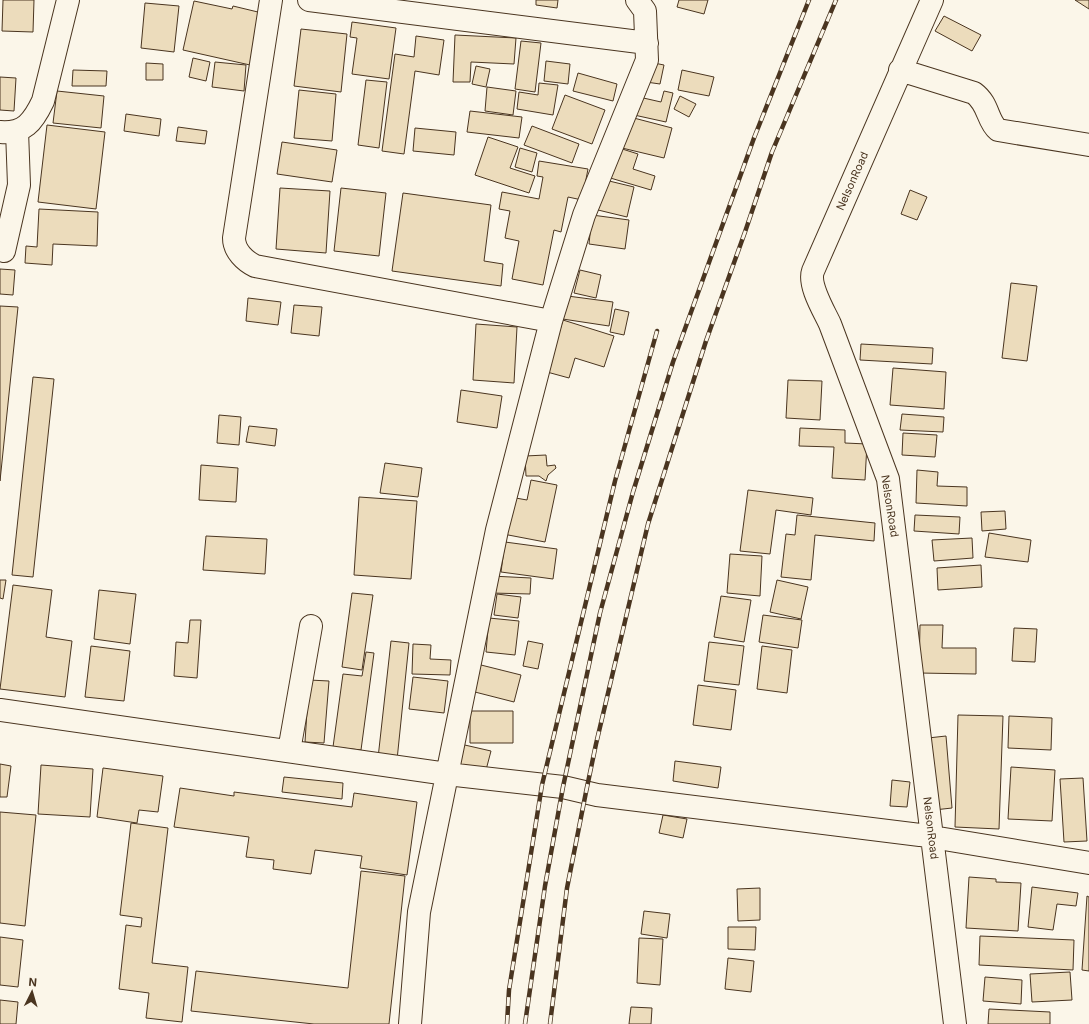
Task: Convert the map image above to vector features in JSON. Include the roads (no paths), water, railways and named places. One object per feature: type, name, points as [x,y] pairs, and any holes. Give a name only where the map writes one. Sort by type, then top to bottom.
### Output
[{"type":"street","points":[[4,251],[19,185],[8,132],[32,121],[43,102],[68,0]]},
{"type":"street","points":[[271,0],[234,238],[237,249],[245,260],[255,266],[551,321]]},
{"type":"street","points":[[309,0],[647,43]]},
{"type":"street","points":[[410,1024],[419,912],[498,530],[551,321],[584,215],[647,60],[645,12],[637,0]]},
{"type":"street","name":"NelsonRoad","points":[[932,0],[813,271],[812,278],[818,299],[830,324],[888,479],[955,1024]]},
{"type":"street","points":[[900,70],[974,93],[983,101],[995,127],[998,130],[1089,145]]},
{"type":"street","points":[[289,751],[311,626]]},
{"type":"street","points":[[0,710],[447,774],[563,787],[598,795],[932,837],[1089,863]]},
{"type":"railway","points":[[525,1024],[545,886],[563,787],[600,613],[633,492],[673,362],[754,138],[809,0]]},
{"type":"railway","points":[[550,1024],[567,888],[596,744],[648,524],[706,341],[772,152],[836,0]]},
{"type":"railway","points":[[507,1024],[509,990],[542,785],[615,481],[657,331]]}]
